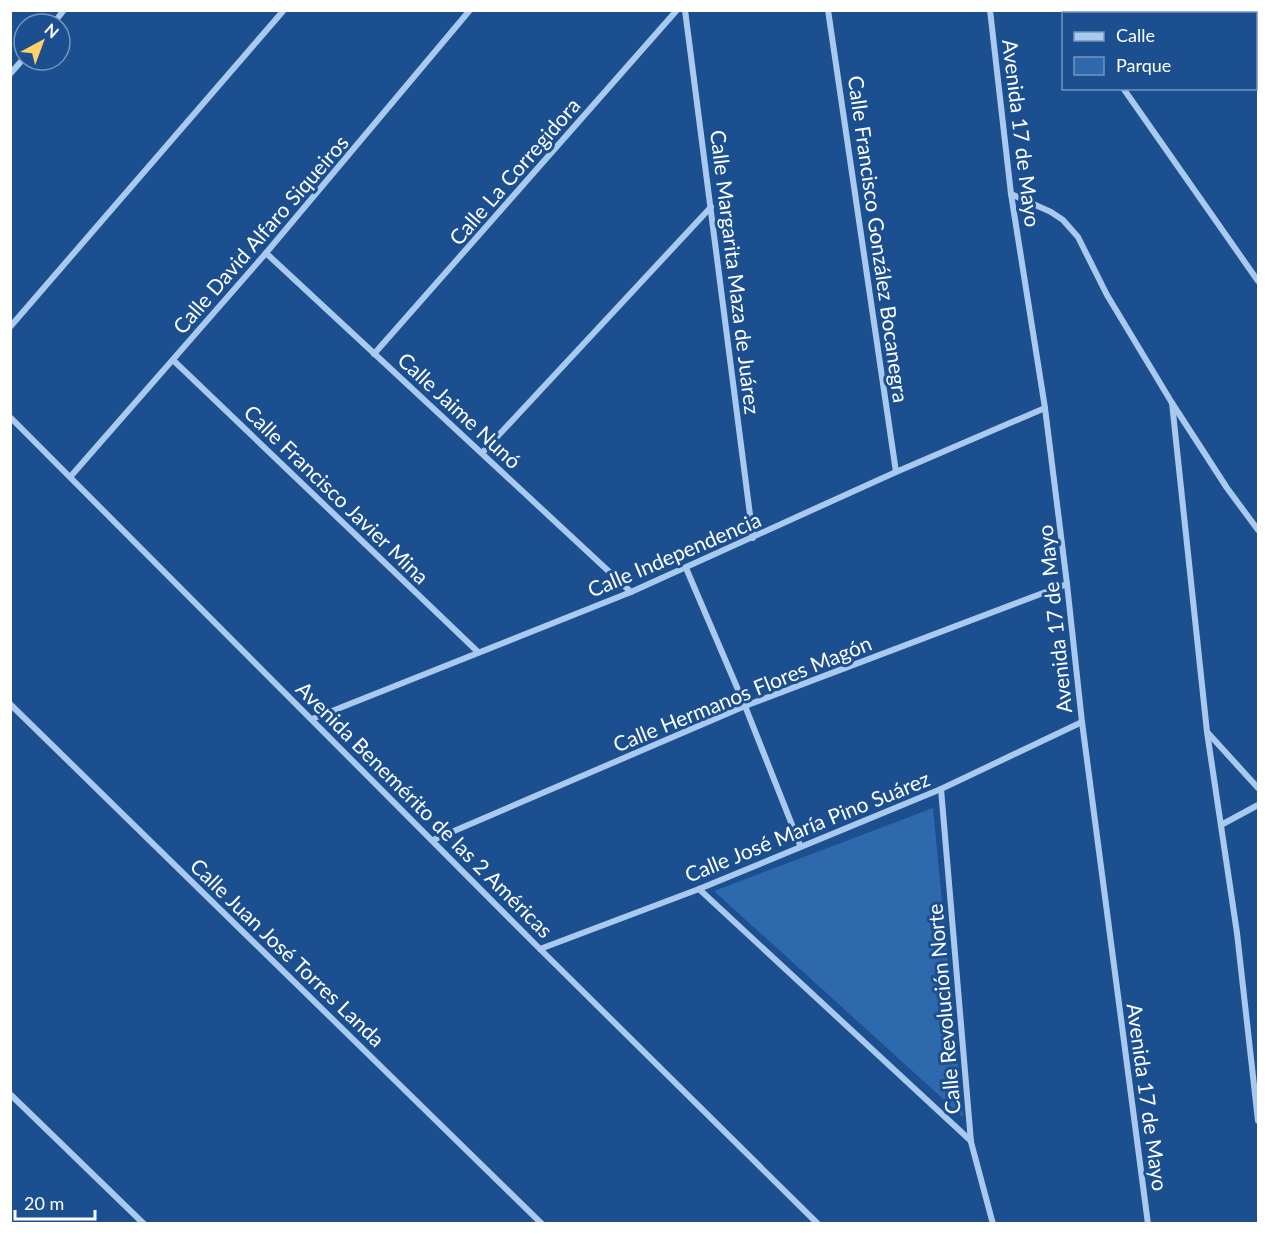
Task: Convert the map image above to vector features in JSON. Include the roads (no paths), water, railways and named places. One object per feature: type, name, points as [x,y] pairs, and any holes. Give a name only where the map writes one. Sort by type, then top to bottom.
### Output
[{"type":"street","points":[[10,327],[284,10]]},
{"type":"street","name":"Calle David Alfaro Siqueiros","points":[[71,476],[266,253],[471,10]]},
{"type":"street","name":"Calle La Corregidora","points":[[374,354],[677,10]]},
{"type":"street","name":"Calle Margarita Maza de Juárez","points":[[685,10],[753,538]]},
{"type":"street","name":"Calle Francisco González Bocanegra","points":[[828,10],[896,472]]},
{"type":"street","name":"Avenida 17 de Mayo","points":[[990,10],[1011,194],[1045,408],[1082,722],[1148,1224]]},
{"type":"street","points":[[1124,90],[1258,281]]},
{"type":"street","points":[[1011,194],[1063,220],[1078,237],[1107,295],[1172,403],[1227,488],[1258,530]]},
{"type":"street","points":[[482,453],[711,207]]},
{"type":"street","name":"Calle Jaime Nunó","points":[[266,253],[631,592]]},
{"type":"street","name":"Calle Francisco Javier Mina","points":[[173,360],[478,652]]},
{"type":"street","points":[[1172,403],[1207,732],[1255,1066],[1258,1121]]},
{"type":"street","name":"Calle Independencia","points":[[312,719],[631,592],[896,472],[1045,408]]},
{"type":"street","name":"Avenida Benemérito de las 2 Américas","points":[[10,417],[540,949],[818,1224]]},
{"type":"street","points":[[686,568],[745,706],[800,845]]},
{"type":"street","name":"Calle Hermanos Flores Magón","points":[[433,840],[745,706],[1067,584]]},
{"type":"street","name":"Calle Juan José Torres Landa","points":[[10,704],[542,1223]]},
{"type":"street","name":"Calle José María Pino Suárez","points":[[540,949],[699,889],[800,845],[941,789],[1082,722]]},
{"type":"street","points":[[1207,732],[1258,788]]},
{"type":"street","name":"Calle Revolución Norte","points":[[941,789],[971,1142],[993,1224]]},
{"type":"street","points":[[1221,825],[1258,805]]},
{"type":"street","points":[[699,889],[971,1142]]},
{"type":"street","points":[[10,1094],[144,1224]]}]
